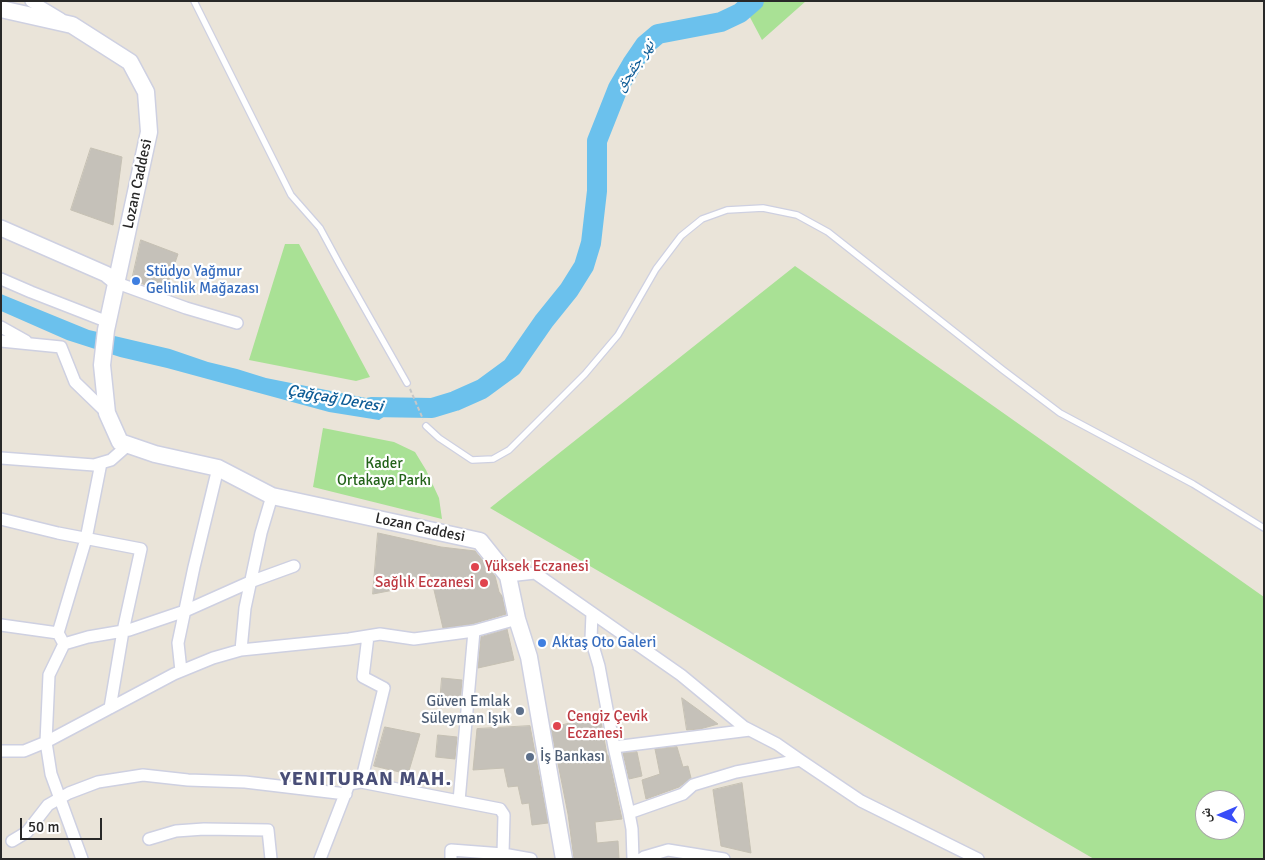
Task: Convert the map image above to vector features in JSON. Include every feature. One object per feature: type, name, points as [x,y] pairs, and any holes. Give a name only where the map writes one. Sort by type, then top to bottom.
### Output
[{"type":"main road","name":"Lozan Caddesi","points":[[1,9],[72,25],[130,62],[146,92],[149,132],[107,326],[102,365],[107,413]]},
{"type":"main road","points":[[107,413],[120,442],[128,445]]},
{"type":"main road","name":"Lozan Caddesi","points":[[128,445],[155,454],[218,468],[272,496],[480,541],[508,576],[517,619],[529,657],[564,859]]},
{"type":"street","points":[[31,1],[72,25]]},
{"type":"street","points":[[1,228],[106,274],[117,283],[186,308],[237,323]]},
{"type":"street","points":[[1,279],[107,326]]},
{"type":"street","points":[[1,327],[30,344]]},
{"type":"street","points":[[1,341],[61,346],[75,382],[107,413]]},
{"type":"street","points":[[1,458],[94,466],[110,460],[128,445]]},
{"type":"street","points":[[64,644],[58,633],[86,539],[101,463]]},
{"type":"street","points":[[181,671],[178,643],[218,468]]},
{"type":"street","points":[[241,650],[245,608],[250,582],[260,533],[272,496]]},
{"type":"street","points":[[1,519],[58,533],[141,549],[123,631],[110,708]]},
{"type":"street","points":[[82,859],[51,774],[46,742],[49,675],[64,644],[88,637],[123,631],[185,611],[250,582],[294,566]]},
{"type":"street","points":[[508,576],[535,573],[682,675],[744,727],[777,744],[861,801],[978,859]]},
{"type":"street","points":[[592,613],[591,640],[599,666],[614,748],[629,813],[632,829],[633,859]]},
{"type":"street","points":[[1,751],[24,751],[46,742],[181,671],[213,658],[241,650],[380,634],[414,639],[474,631],[517,619]]},
{"type":"street","points":[[1,625],[58,633]]},
{"type":"street","points":[[459,801],[474,631]]},
{"type":"street","points":[[361,782],[384,688],[363,677],[368,636]]},
{"type":"street","points":[[614,748],[750,730]]},
{"type":"street","points":[[629,813],[683,794],[692,785],[736,772],[800,760]]},
{"type":"street","points":[[12,842],[27,832],[48,805],[59,799],[98,782],[143,775],[188,780],[245,782],[346,794]]},
{"type":"street","points":[[320,859],[349,784],[361,782],[500,809],[504,815],[503,854]]},
{"type":"street","points":[[148,839],[176,831],[204,829],[268,830],[271,859]]},
{"type":"street","points":[[451,859],[451,850],[503,854],[531,859]]},
{"type":"street","points":[[641,859],[668,850],[724,859]]},
{"type":"lane","points":[[194,1],[292,196],[320,228],[407,383]]},
{"type":"lane","points":[[426,426],[439,438],[472,460],[493,459],[509,450],[585,374],[618,335],[656,269],[682,236],[702,219],[727,210],[763,208],[797,215],[828,232],[1003,370],[1060,412],[1193,484],[1264,528]]},
{"type":"path","points":[[407,383],[426,426]]},
{"type":"green space","points":[[748,1],[806,1],[762,40],[744,6]]},
{"type":"green space","points":[[285,244],[299,244],[370,377],[356,381],[249,360]]},
{"type":"green space","points":[[795,266],[1264,597],[1264,859],[1094,859],[490,508]]},
{"type":"green space","name":"Kader Ortakaya Parkı","points":[[323,428],[394,442],[415,452],[439,498],[442,519],[313,487]]},
{"type":"water","points":[[1,294],[89,330],[170,349],[266,378],[371,399],[397,408],[379,420],[329,412],[120,357],[67,340],[1,311]]},
{"type":"building","points":[[91,148],[122,157],[113,225],[71,210]]},
{"type":"building","points":[[141,240],[178,254],[165,292],[132,280]]},
{"type":"building","points":[[378,533],[441,547],[475,551],[495,576],[506,614],[472,624],[443,628],[430,573],[400,586],[399,589],[373,594]]},
{"type":"building","points":[[507,629],[514,660],[478,668],[481,637]]},
{"type":"building","points":[[442,678],[462,680],[460,704],[440,702]]},
{"type":"building","points":[[682,698],[718,724],[687,730]]},
{"type":"building","points":[[600,716],[622,819],[595,822],[597,843],[618,841],[619,859],[574,859],[568,814],[551,728]]},
{"type":"building","points":[[530,726],[548,823],[532,825],[529,803],[522,804],[518,786],[508,787],[504,768],[473,770],[477,729]]},
{"type":"building","points":[[385,727],[420,734],[408,774],[374,766]]},
{"type":"building","points":[[438,735],[457,737],[455,759],[436,757]]},
{"type":"building","points":[[677,747],[683,767],[688,766],[691,778],[679,787],[646,799],[642,780],[660,774],[655,749]]},
{"type":"building","points":[[637,752],[642,776],[629,779],[623,753]]},
{"type":"building","points":[[742,783],[751,853],[721,846],[713,790]]},
{"type":"waterway","name":"Çağçağ Deresi","points":[[371,407],[432,408],[455,401],[482,389],[512,367],[544,321],[569,290],[584,266],[591,243],[597,191],[597,141],[618,88],[632,64],[645,45],[658,34],[721,22],[740,13],[754,1]]},
{"type":"place","name":"Stüdyo Yağmur Gelinlik Mağazası","points":[[136,281]]},
{"type":"place","name":"Yüksek Eczanesi","points":[[475,567]]},
{"type":"place","name":"Sağlık Eczanesi","points":[[484,583]]},
{"type":"place","name":"Aktaş Oto Galeri","points":[[542,643]]},
{"type":"place","name":"Güven Emlak Süleyman Işık","points":[[520,711]]},
{"type":"place","name":"Cengiz Çevik Eczanesi","points":[[557,726]]},
{"type":"place","name":"İş Bankası","points":[[530,757]]},
{"type":"district","name":"YENITURAN MAH.","points":[[366,780]]},
{"type":"water label","name":"نهر جقجق","points":[[635,66]]}]
